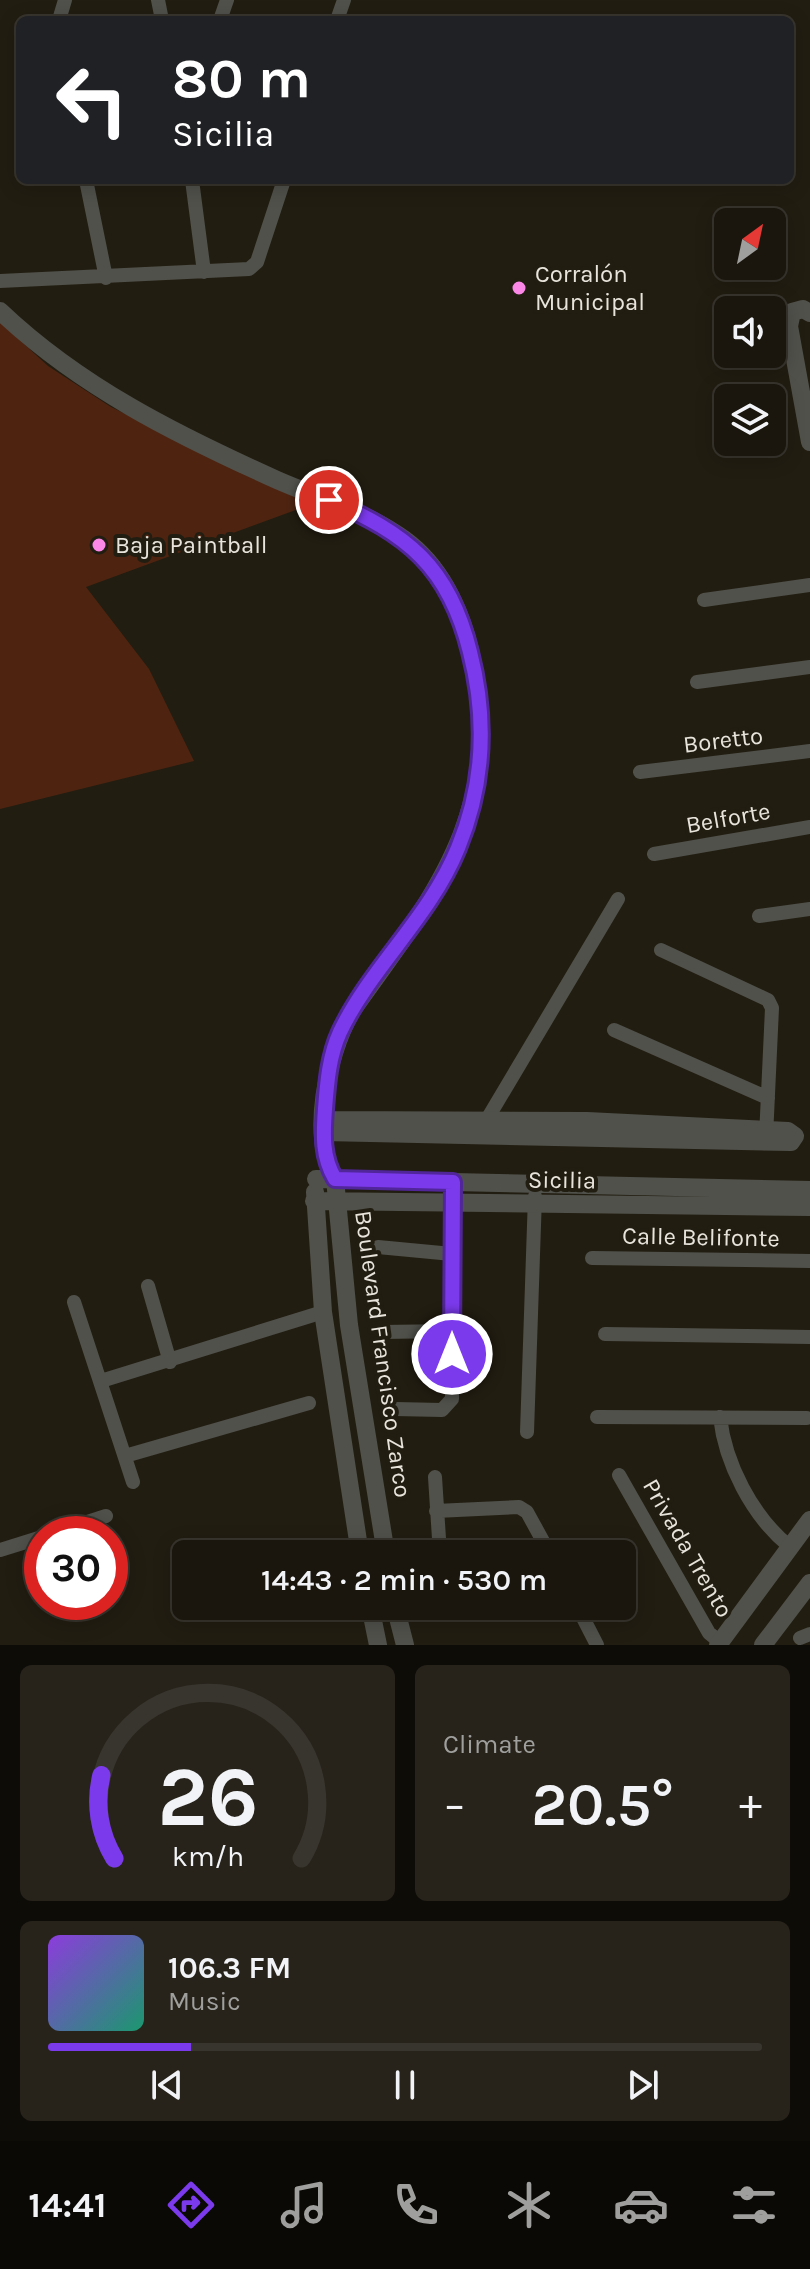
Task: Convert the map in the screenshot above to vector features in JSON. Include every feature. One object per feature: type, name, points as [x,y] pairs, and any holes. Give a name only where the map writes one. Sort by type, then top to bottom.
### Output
[{"type":"street","points":[[87,184],[106,278]]},
{"type":"street","points":[[193,184],[204,272]]},
{"type":"street","points":[[0,281],[249,269],[257,262],[283,184]]},
{"type":"street","points":[[810,313],[803,309],[792,312],[789,326],[810,442]]},
{"type":"street","name":"Boulevard Francisco Zarco","points":[[0,311],[44,350],[102,393],[242,463],[373,519],[401,537],[437,573],[464,626],[474,668],[481,748],[480,771],[466,829],[440,885],[340,1033],[328,1076],[324,1126],[325,1174],[314,1201],[323,1312],[358,1540]]},
{"type":"street","points":[[704,600],[810,585]]},
{"type":"street","points":[[697,682],[810,667]]},
{"type":"street","name":"Boretto","points":[[640,772],[810,751]]},
{"type":"street","name":"Belforte","points":[[654,854],[810,827]]},
{"type":"street","points":[[483,1127],[618,899]]},
{"type":"street","points":[[759,916],[810,909]]},
{"type":"street","points":[[324,1126],[483,1127],[766,1136],[772,1008],[768,1000],[661,950]]},
{"type":"street","points":[[614,1030],[768,1098]]},
{"type":"street","name":"Boulevard Francisco Zarco","points":[[325,1174],[338,1201],[349,1325],[384,1540]]},
{"type":"street","name":"Sicilia","points":[[325,1174],[453,1182],[810,1190]]},
{"type":"street","points":[[395,1409],[437,1410],[451,1404],[453,1182]]},
{"type":"street","points":[[527,1432],[535,1184]]},
{"type":"street","name":"Sicilia","points":[[314,1201],[810,1207]]},
{"type":"street","points":[[378,1247],[452,1254]]},
{"type":"street","name":"Calle Belifonte","points":[[592,1258],[810,1261]]},
{"type":"street","points":[[148,1286],[170,1362]]},
{"type":"street","points":[[74,1302],[133,1482]]},
{"type":"street","points":[[101,1381],[323,1312]]},
{"type":"street","points":[[382,1332],[451,1331]]},
{"type":"street","points":[[605,1334],[810,1337]]},
{"type":"street","points":[[125,1456],[309,1403]]},
{"type":"street","points":[[597,1417],[807,1418]]},
{"type":"street","points":[[720,1417],[723,1445],[730,1463],[752,1501],[789,1546]]},
{"type":"street","name":"Privada Trento","points":[[619,1475],[709,1633],[719,1643]]},
{"type":"street","points":[[435,1477],[439,1540]]},
{"type":"street","points":[[436,1511],[519,1507],[527,1512],[542,1540]]},
{"type":"street","points":[[719,1643],[810,1520]]},
{"type":"street","points":[[0,1550],[24,1543]]},
{"type":"street","points":[[763,1645],[810,1583]]},
{"type":"street","points":[[373,1620],[378,1645]]},
{"type":"street","points":[[399,1620],[405,1645]]},
{"type":"street","points":[[584,1620],[597,1645]]},
{"type":"shaded area","name":"Baja Paintball","points":[[0,322],[48,366],[111,407],[312,504],[86,587],[149,669],[194,761],[0,809]]},
{"type":"place","name":"Corralón Municipal","points":[[519,288]]},
{"type":"place","name":"Baja Paintball","points":[[99,545]]},
{"type":"route","points":[[329,500],[373,519],[401,537],[422,554],[437,573],[454,601],[464,626],[480,707],[480,771],[466,829],[440,885],[351,1012],[340,1033],[328,1076],[324,1132],[325,1163],[335,1179],[453,1182],[452,1354]]}]
